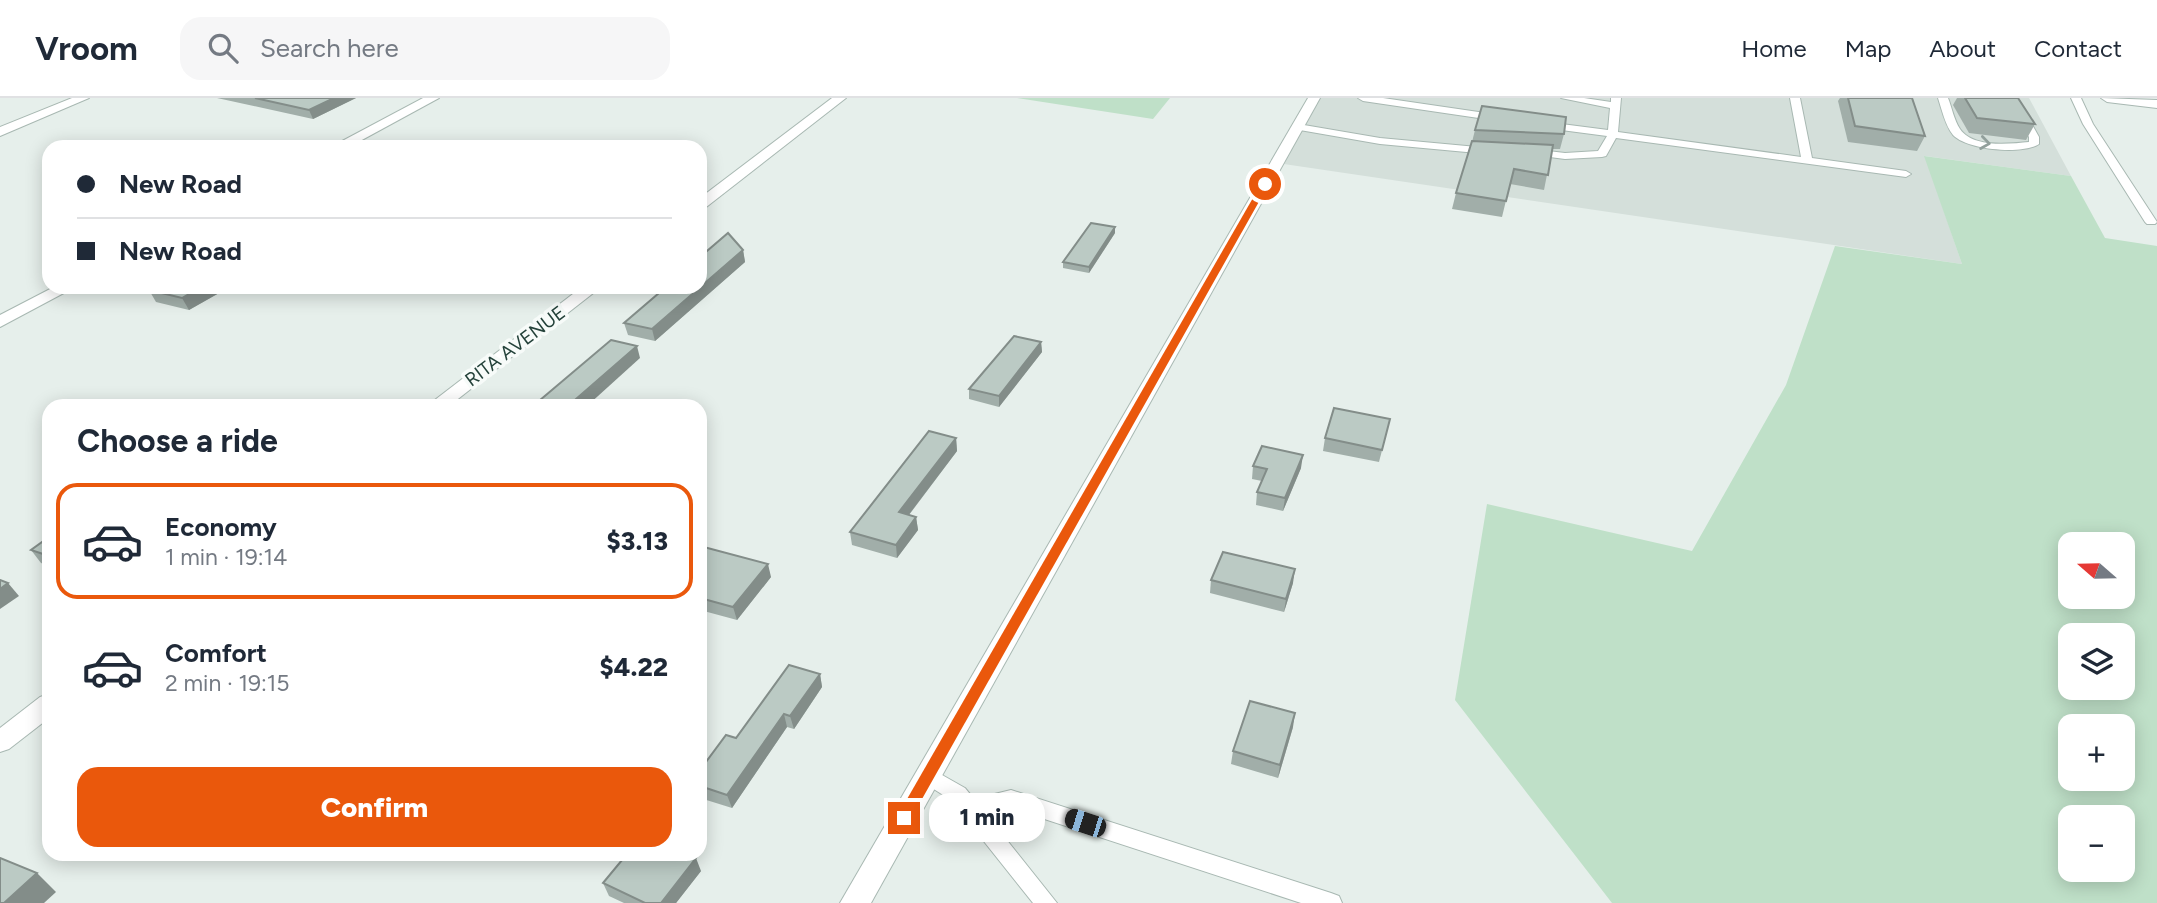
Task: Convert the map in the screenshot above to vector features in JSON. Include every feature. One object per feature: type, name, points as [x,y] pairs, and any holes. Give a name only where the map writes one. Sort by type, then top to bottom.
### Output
[{"type":"street","points":[[0,132],[83,98]]},
{"type":"street","points":[[352,140],[433,98]]},
{"type":"street","points":[[707,200],[840,98]]},
{"type":"street","points":[[855,903],[1314,98]]},
{"type":"street","points":[[2107,98],[2157,104]]},
{"type":"street","points":[[7,116],[29,120]]},
{"type":"street","points":[[0,322],[54,294]]},
{"type":"street","name":"RITA AVENUE","points":[[446,399],[584,294]]},
{"type":"street","points":[[0,742],[42,709]]},
{"type":"lane","points":[[1363,98],[1506,119]]},
{"type":"lane","points":[[1465,113],[1471,98]]},
{"type":"lane","points":[[1520,152],[1574,156],[1602,154],[1613,134],[1616,102],[1566,98]]},
{"type":"lane","points":[[1795,98],[1807,161]]},
{"type":"lane","points":[[1943,98],[1958,133],[1968,141],[2018,146],[2034,144],[2034,136],[2012,98]]},
{"type":"lane","points":[[2076,98],[2088,124],[2151,222]]},
{"type":"lane","points":[[1532,123],[1906,174]]},
{"type":"lane","points":[[1298,127],[1458,150],[1499,151]]},
{"type":"lane","points":[[928,775],[958,794],[1046,903]]},
{"type":"lane","points":[[970,808],[1011,799],[1331,903]]},
{"type":"shaded area","points":[[1314,98],[2029,98],[2071,176],[1925,156],[1962,264],[1277,163]]},
{"type":"green space","points":[[1017,98],[1170,98],[1153,119]]},
{"type":"green space","points":[[1924,156],[2071,176],[2105,238],[2157,246],[2157,903],[1612,903],[1455,700],[1487,504],[1692,551],[1786,385],[1835,246],[1962,264]]},
{"type":"building","points":[[255,98],[334,98],[309,110]]},
{"type":"building","points":[[1848,98],[1912,98],[1925,136],[1855,126]]},
{"type":"building","points":[[1965,98],[2018,98],[2035,124],[1977,118]]},
{"type":"building","points":[[1482,106],[1566,117],[1564,134],[1475,130]]},
{"type":"building","points":[[1472,141],[1553,145],[1548,175],[1514,169],[1506,201],[1456,193]]},
{"type":"building","points":[[1091,223],[1115,227],[1089,267],[1063,262]]},
{"type":"building","points":[[728,233],[743,250],[707,281],[707,251]]},
{"type":"building","points":[[166,294],[189,294],[182,298]]},
{"type":"building","points":[[658,294],[692,294],[652,329],[624,323]]},
{"type":"building","points":[[1014,336],[1041,342],[999,396],[969,389]]},
{"type":"building","points":[[611,340],[637,346],[576,399],[541,399]]},
{"type":"building","points":[[1334,408],[1390,419],[1382,450],[1325,438]]},
{"type":"building","points":[[929,431],[956,438],[899,512],[916,517],[896,545],[850,532]]},
{"type":"building","points":[[1262,446],[1303,455],[1285,498],[1257,492],[1267,469],[1253,466]]},
{"type":"building","points":[[42,542],[42,554],[31,550]]},
{"type":"building","points":[[707,548],[768,564],[733,607],[707,600]]},
{"type":"building","points":[[1223,552],[1295,569],[1286,599],[1211,580]]},
{"type":"building","points":[[0,580],[8,583],[0,589]]},
{"type":"building","points":[[789,665],[820,674],[790,716],[784,714],[727,795],[707,788],[707,761],[726,735],[736,738]]},
{"type":"building","points":[[1250,701],[1295,713],[1280,765],[1233,751]]},
{"type":"building","points":[[0,858],[37,873],[4,903],[0,903]]},
{"type":"building","points":[[621,861],[694,861],[661,903],[645,903],[603,883]]},
{"type":"route","points":[[904,818],[1265,184]]}]
